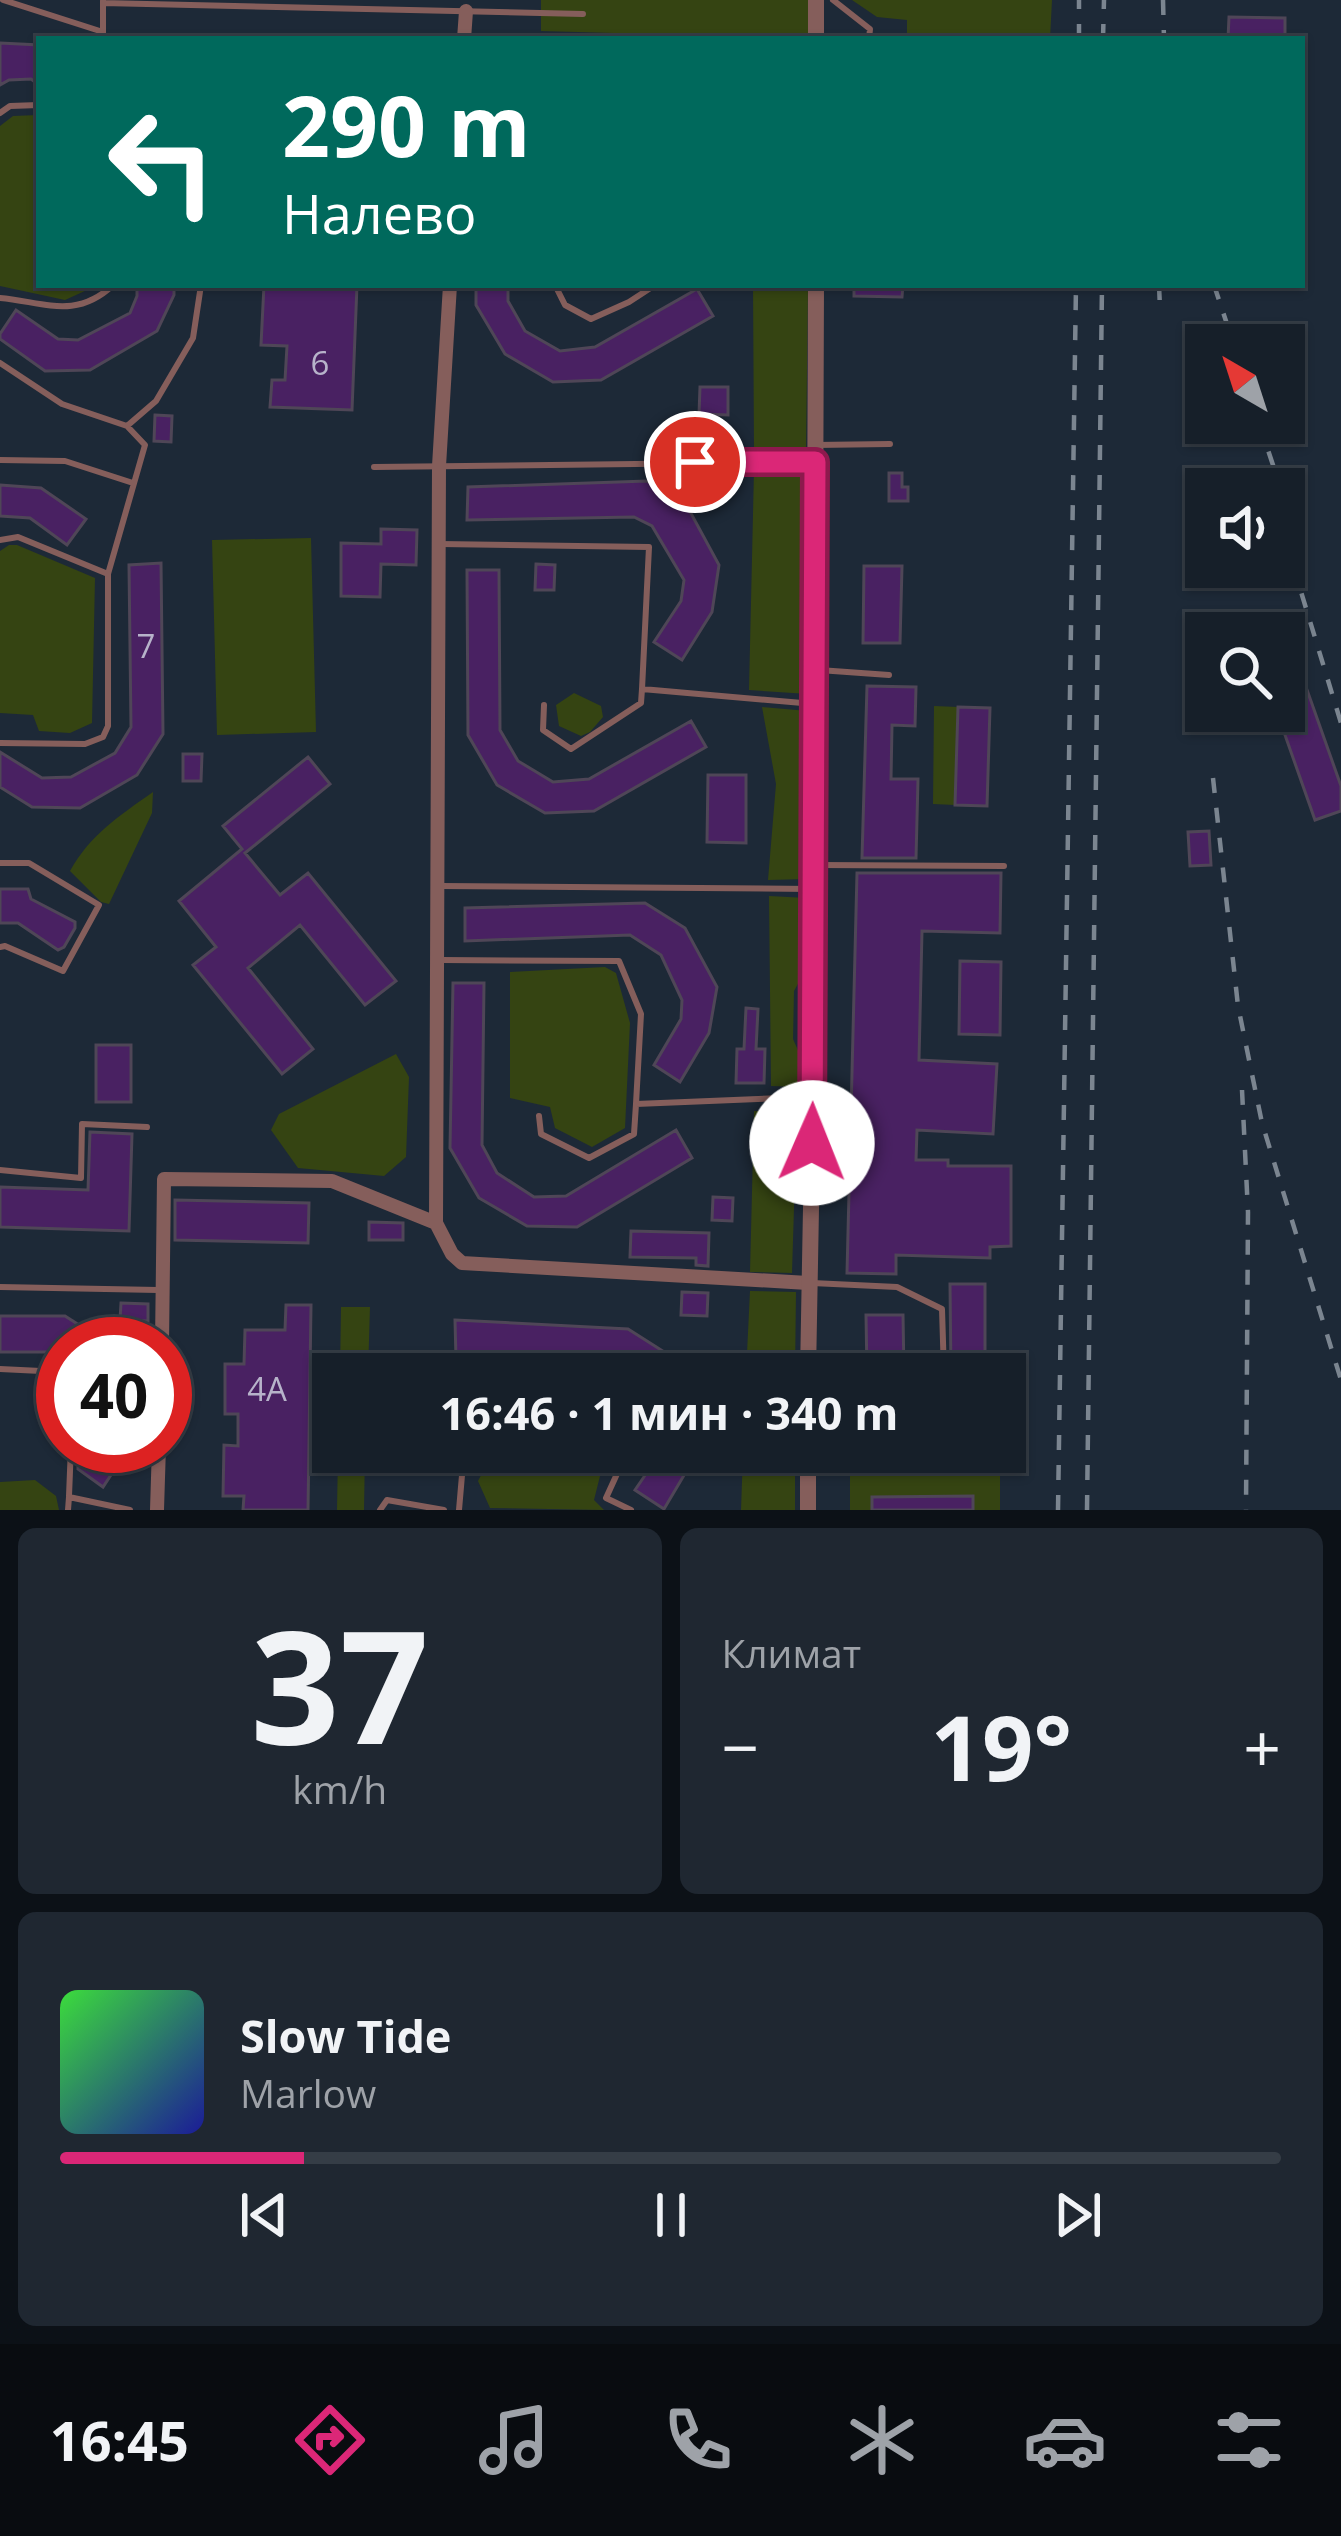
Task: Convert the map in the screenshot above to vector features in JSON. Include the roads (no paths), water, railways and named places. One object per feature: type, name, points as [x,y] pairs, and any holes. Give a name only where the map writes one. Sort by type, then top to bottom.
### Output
[{"type":"street","points":[[816,0],[816,36]]},
{"type":"street","points":[[464,36],[466,11]]},
{"type":"street","points":[[450,288],[439,466],[436,1222],[452,1254],[462,1263],[808,1283]]},
{"type":"street","points":[[808,1353],[816,288]]},
{"type":"street","points":[[162,1317],[164,1179],[332,1181],[436,1222]]},
{"type":"street","points":[[157,1510],[158,1473]]},
{"type":"street","points":[[808,1473],[808,1510]]},
{"type":"lane","points":[[3,0],[103,36],[103,2],[425,5],[466,11],[583,14]]},
{"type":"lane","points":[[832,0],[870,29],[869,36]]},
{"type":"lane","points":[[0,113],[10,106],[36,105]]},
{"type":"lane","points":[[0,298],[68,308],[110,288]]},
{"type":"lane","points":[[127,426],[156,401],[193,338],[200,288]]},
{"type":"lane","points":[[556,288],[565,305],[591,319],[650,288]]},
{"type":"lane","points":[[0,363],[62,404],[127,426],[145,445],[108,574],[108,726],[103,737],[85,744],[0,743]]},
{"type":"lane","points":[[374,467],[814,453],[890,444]]},
{"type":"lane","points":[[0,460],[64,461],[133,483]]},
{"type":"lane","points":[[0,539],[18,537],[108,574]]},
{"type":"lane","points":[[440,544],[650,547],[640,703],[571,749],[543,730],[544,704]]},
{"type":"lane","points":[[815,670],[889,675]]},
{"type":"lane","points":[[642,689],[815,704]]},
{"type":"lane","points":[[0,863],[29,863],[99,905],[64,971],[0,947]]},
{"type":"lane","points":[[814,866],[1004,866]]},
{"type":"lane","points":[[437,886],[814,889]]},
{"type":"lane","points":[[438,960],[619,961],[641,1014],[634,1134],[589,1158],[542,1134],[539,1116]]},
{"type":"lane","points":[[636,1104],[813,1097]]},
{"type":"lane","points":[[0,1170],[81,1178],[82,1124],[147,1127]]},
{"type":"lane","points":[[808,1283],[896,1287],[942,1309],[943,1353]]},
{"type":"lane","points":[[0,1287],[163,1290]]},
{"type":"lane","points":[[0,1369],[36,1371]]},
{"type":"lane","points":[[68,1510],[70,1473]]},
{"type":"lane","points":[[459,1510],[462,1473]]},
{"type":"lane","points":[[617,1473],[605,1498],[632,1510]]},
{"type":"lane","points":[[69,1497],[130,1510]]},
{"type":"lane","points":[[380,1510],[387,1499],[444,1510]]},
{"type":"railway","points":[[1079,0],[1079,36]]},
{"type":"railway","points":[[1103,36],[1104,0]]},
{"type":"railway","points":[[1163,0],[1164,36]]},
{"type":"railway","points":[[1058,1510],[1076,288]]},
{"type":"railway","points":[[1087,1510],[1102,288]]},
{"type":"railway","points":[[1159,288],[1160,308]]},
{"type":"railway","points":[[1215,288],[1227,324]]},
{"type":"railway","points":[[1266,444],[1274,468]]},
{"type":"railway","points":[[1300,588],[1341,723]]},
{"type":"railway","points":[[1213,778],[1238,1006],[1262,1123],[1341,1380]]},
{"type":"railway","points":[[1242,1090],[1248,1212],[1246,1510]]}]
